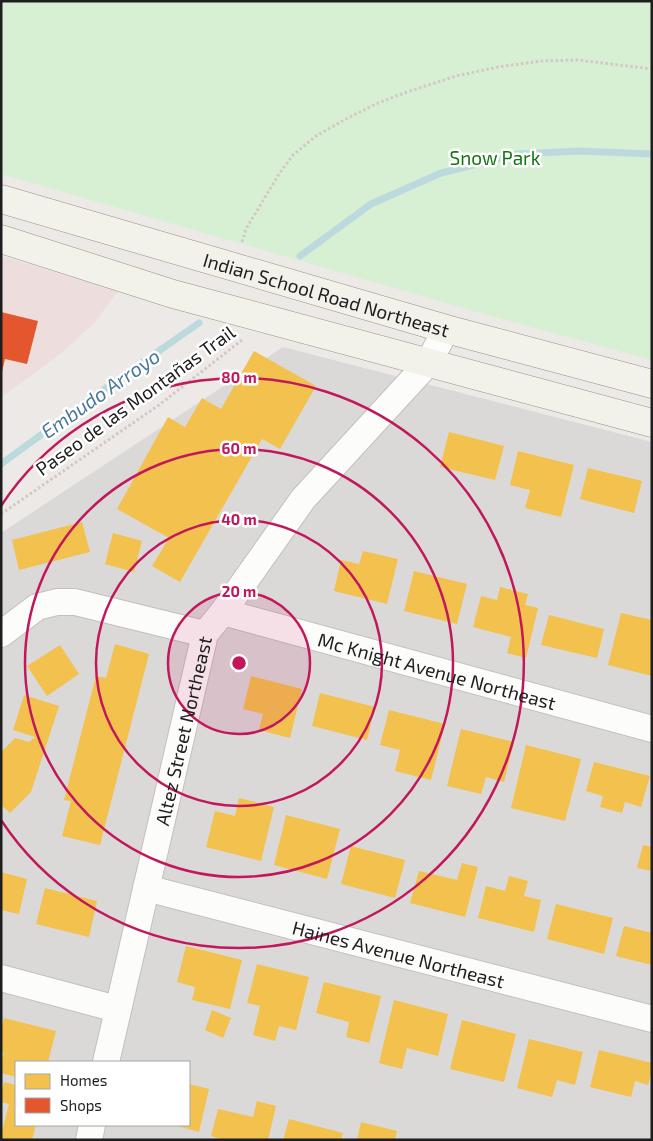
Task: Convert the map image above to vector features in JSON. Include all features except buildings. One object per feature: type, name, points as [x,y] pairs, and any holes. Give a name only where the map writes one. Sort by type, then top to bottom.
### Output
[{"type":"street","name":"Indian School Road Northeast","points":[[1,199],[446,329],[652,384]]},
{"type":"street","name":"Indian School Road Northeast","points":[[1,239],[173,294],[242,311],[652,423]]},
{"type":"street","name":"Altez Street Northeast","points":[[106,1061],[205,634],[223,612],[304,499],[429,362],[446,329]]},
{"type":"street","points":[[1,634],[37,607],[57,602],[75,602],[205,634]]},
{"type":"street","name":"Mc Knight Avenue Northeast","points":[[223,612],[652,729]]},
{"type":"street","name":"Haines Avenue Northeast","points":[[146,888],[652,1019]]},
{"type":"street","points":[[1,978],[117,1009]]},
{"type":"street","points":[[89,1140],[92,1126]]},
{"type":"path","points":[[228,265],[240,246],[246,229],[279,174],[293,155],[316,136],[376,104],[456,76],[498,67],[541,61],[578,60],[652,69]]},
{"type":"path","name":"Paseo de las Montañas Trail","points":[[1,514],[159,405],[253,332],[242,311]]},
{"type":"shaded area","points":[[1,256],[118,291],[94,323],[59,355],[1,397]]},
{"type":"shaded area","points":[[283,347],[652,442],[652,1140],[1,1140],[1,533]]},
{"type":"green space","name":"Snow Park","points":[[1,1],[652,1],[652,360],[487,315],[1,174]]},
{"type":"waterway","name":"Embudo Arroyo","points":[[300,256],[371,204],[441,173],[518,154],[579,151],[652,154]]},
{"type":"waterway","name":"Embudo Arroyo","points":[[1,464],[199,323]]}]
